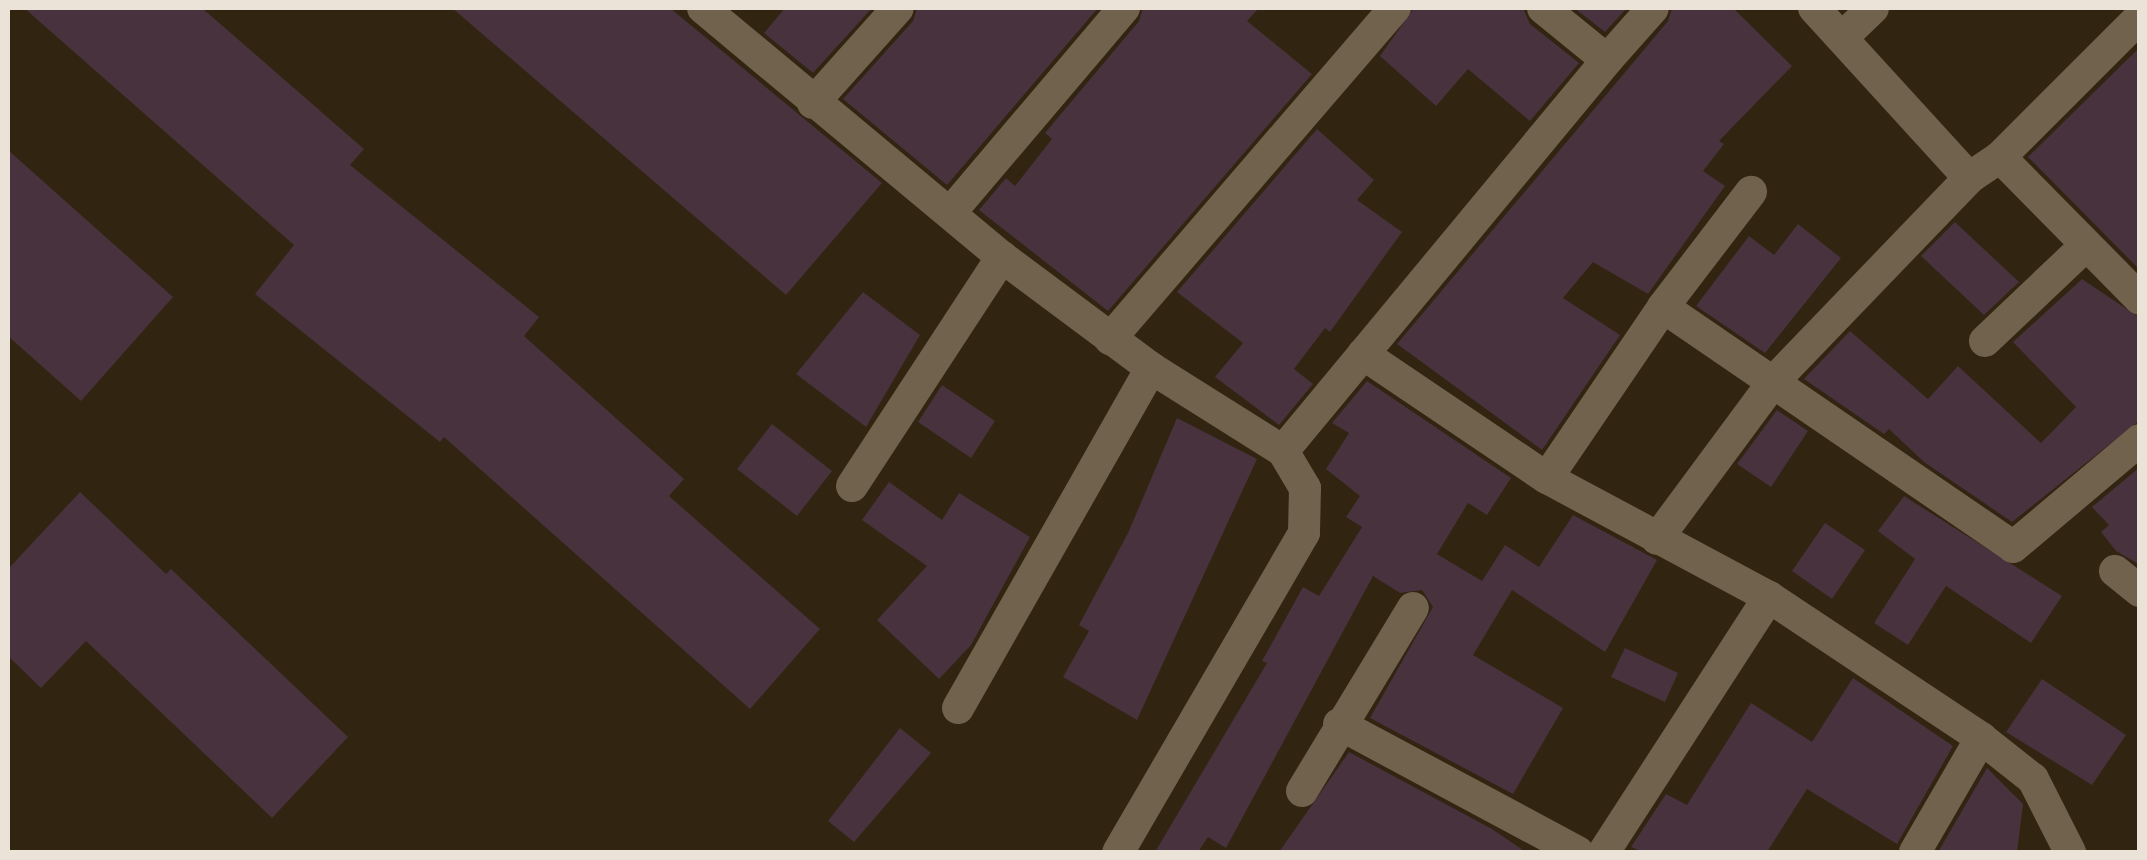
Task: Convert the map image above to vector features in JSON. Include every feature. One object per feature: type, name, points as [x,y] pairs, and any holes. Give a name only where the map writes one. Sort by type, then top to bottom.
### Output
[{"type":"street","points":[[703,8],[1002,257],[1150,368],[1283,451],[1305,488],[1304,533],[1118,852]]},
{"type":"street","points":[[813,103],[898,8]]},
{"type":"street","points":[[950,213],[1124,8]]},
{"type":"street","points":[[1110,339],[1396,8]]},
{"type":"street","points":[[1543,8],[1607,60]]},
{"type":"street","points":[[1283,451],[1652,8]]},
{"type":"street","points":[[1814,8],[1845,36],[1970,178]]},
{"type":"street","points":[[1845,36],[1874,8]]},
{"type":"street","points":[[1657,539],[1773,382],[1970,178],[2000,157],[2140,18]]},
{"type":"street","points":[[2000,157],[2084,248],[2140,298]]},
{"type":"street","points":[[1547,478],[1663,307],[1751,192]]},
{"type":"street","points":[[1985,341],[2084,248]]},
{"type":"street","points":[[852,486],[1002,257]]},
{"type":"street","points":[[1663,307],[2013,547],[2140,440]]},
{"type":"street","points":[[1363,354],[1547,478],[1769,597],[1981,738],[2033,778],[2070,852]]},
{"type":"street","points":[[958,708],[1150,368]]},
{"type":"street","points":[[1604,852],[1769,597]]},
{"type":"street","points":[[1302,791],[1339,724],[1413,608]]},
{"type":"street","points":[[1339,724],[1578,852]]},
{"type":"street","points":[[1915,852],[1981,738]]},
{"type":"building","points":[[24,8],[202,8],[364,149],[350,165],[539,317],[524,336],[684,479],[669,496],[820,629],[750,709],[444,437],[440,442],[255,294],[294,245]]},
{"type":"building","points":[[452,8],[670,8],[882,183],[786,295]]},
{"type":"building","points":[[785,8],[872,8],[813,73],[764,33]]},
{"type":"building","points":[[917,8],[1098,8],[947,185],[843,99],[913,21]]},
{"type":"building","points":[[1143,8],[1259,8],[1247,21],[1312,74],[1108,311],[979,210],[1006,178],[1015,186],[1052,139],[1045,133],[1139,21]]},
{"type":"building","points":[[1414,8],[1523,8],[1530,24],[1579,63],[1530,121],[1468,69],[1436,106],[1380,56]]},
{"type":"building","points":[[1574,8],[1627,8],[1605,32]]},
{"type":"building","points":[[1672,8],[1733,8],[1792,66],[1719,141],[1724,144],[1703,171],[1725,186],[1648,294],[1593,262],[1563,298],[1620,335],[1542,450],[1397,344],[1668,21]]},
{"type":"building","points":[[2140,47],[2140,270],[2028,157]]},
{"type":"building","points":[[1317,129],[1374,180],[1357,200],[1402,232],[1330,332],[1325,328],[1294,369],[1313,384],[1279,425],[1215,377],[1243,343],[1177,292]]},
{"type":"building","points":[[8,150],[173,297],[81,401],[8,336]]},
{"type":"building","points":[[1955,222],[2019,282],[1984,315],[1921,256]]},
{"type":"building","points":[[1798,224],[1841,258],[1765,353],[1696,306],[1749,236],[1774,255]]},
{"type":"building","points":[[2082,279],[2140,318],[2140,420],[2012,522],[1924,462],[1889,429],[1884,434],[1804,379],[1850,331],[1928,399],[1958,366],[2041,443],[2076,407],[2013,342]]},
{"type":"building","points":[[863,292],[920,335],[866,427],[796,374]]},
{"type":"building","points":[[1367,381],[1511,478],[1487,515],[1468,503],[1437,554],[1482,581],[1505,545],[1539,567],[1573,515],[1657,560],[1605,652],[1512,590],[1473,655],[1563,708],[1513,794],[1370,718],[1433,607],[1422,590],[1400,593],[1373,576],[1226,848],[1208,837],[1198,852],[1155,852],[1267,663],[1262,661],[1303,587],[1319,596],[1362,527],[1346,517],[1360,496],[1326,469],[1349,433],[1332,423]]},
{"type":"building","points":[[942,385],[995,421],[971,458],[918,422]]},
{"type":"building","points":[[1777,410],[1808,431],[1771,487],[1737,464]]},
{"type":"building","points":[[1177,418],[1257,459],[1137,720],[1063,677],[1089,631],[1079,625],[1128,533]]},
{"type":"building","points":[[772,424],[832,471],[797,516],[737,469]]},
{"type":"building","points":[[2140,467],[2140,565],[2116,551],[2101,532],[2109,525],[2092,507]]},
{"type":"building","points":[[889,482],[942,520],[959,493],[1030,537],[971,645],[939,679],[877,620],[927,566],[862,520]]},
{"type":"building","points":[[80,492],[166,574],[171,569],[348,737],[272,818],[86,641],[41,688],[8,656],[8,569]]},
{"type":"building","points":[[1904,496],[2062,596],[2031,643],[1946,586],[1908,645],[1874,623],[1915,559],[1878,531]]},
{"type":"building","points":[[1825,523],[1865,550],[1832,599],[1792,571]]},
{"type":"building","points":[[1625,648],[1678,673],[1665,702],[1611,677]]},
{"type":"building","points":[[1853,678],[1953,746],[1897,844],[1807,789],[1767,852],[1643,852],[1631,847],[1666,794],[1687,805],[1751,703],[1812,742]]},
{"type":"building","points":[[2042,679],[2126,735],[2092,785],[2006,732]]},
{"type":"building","points":[[900,728],[931,753],[854,842],[828,821]]},
{"type":"building","points":[[1349,752],[1492,829],[1526,852],[1279,852]]},
{"type":"building","points":[[1987,768],[2023,804],[2017,852],[1938,852]]}]
